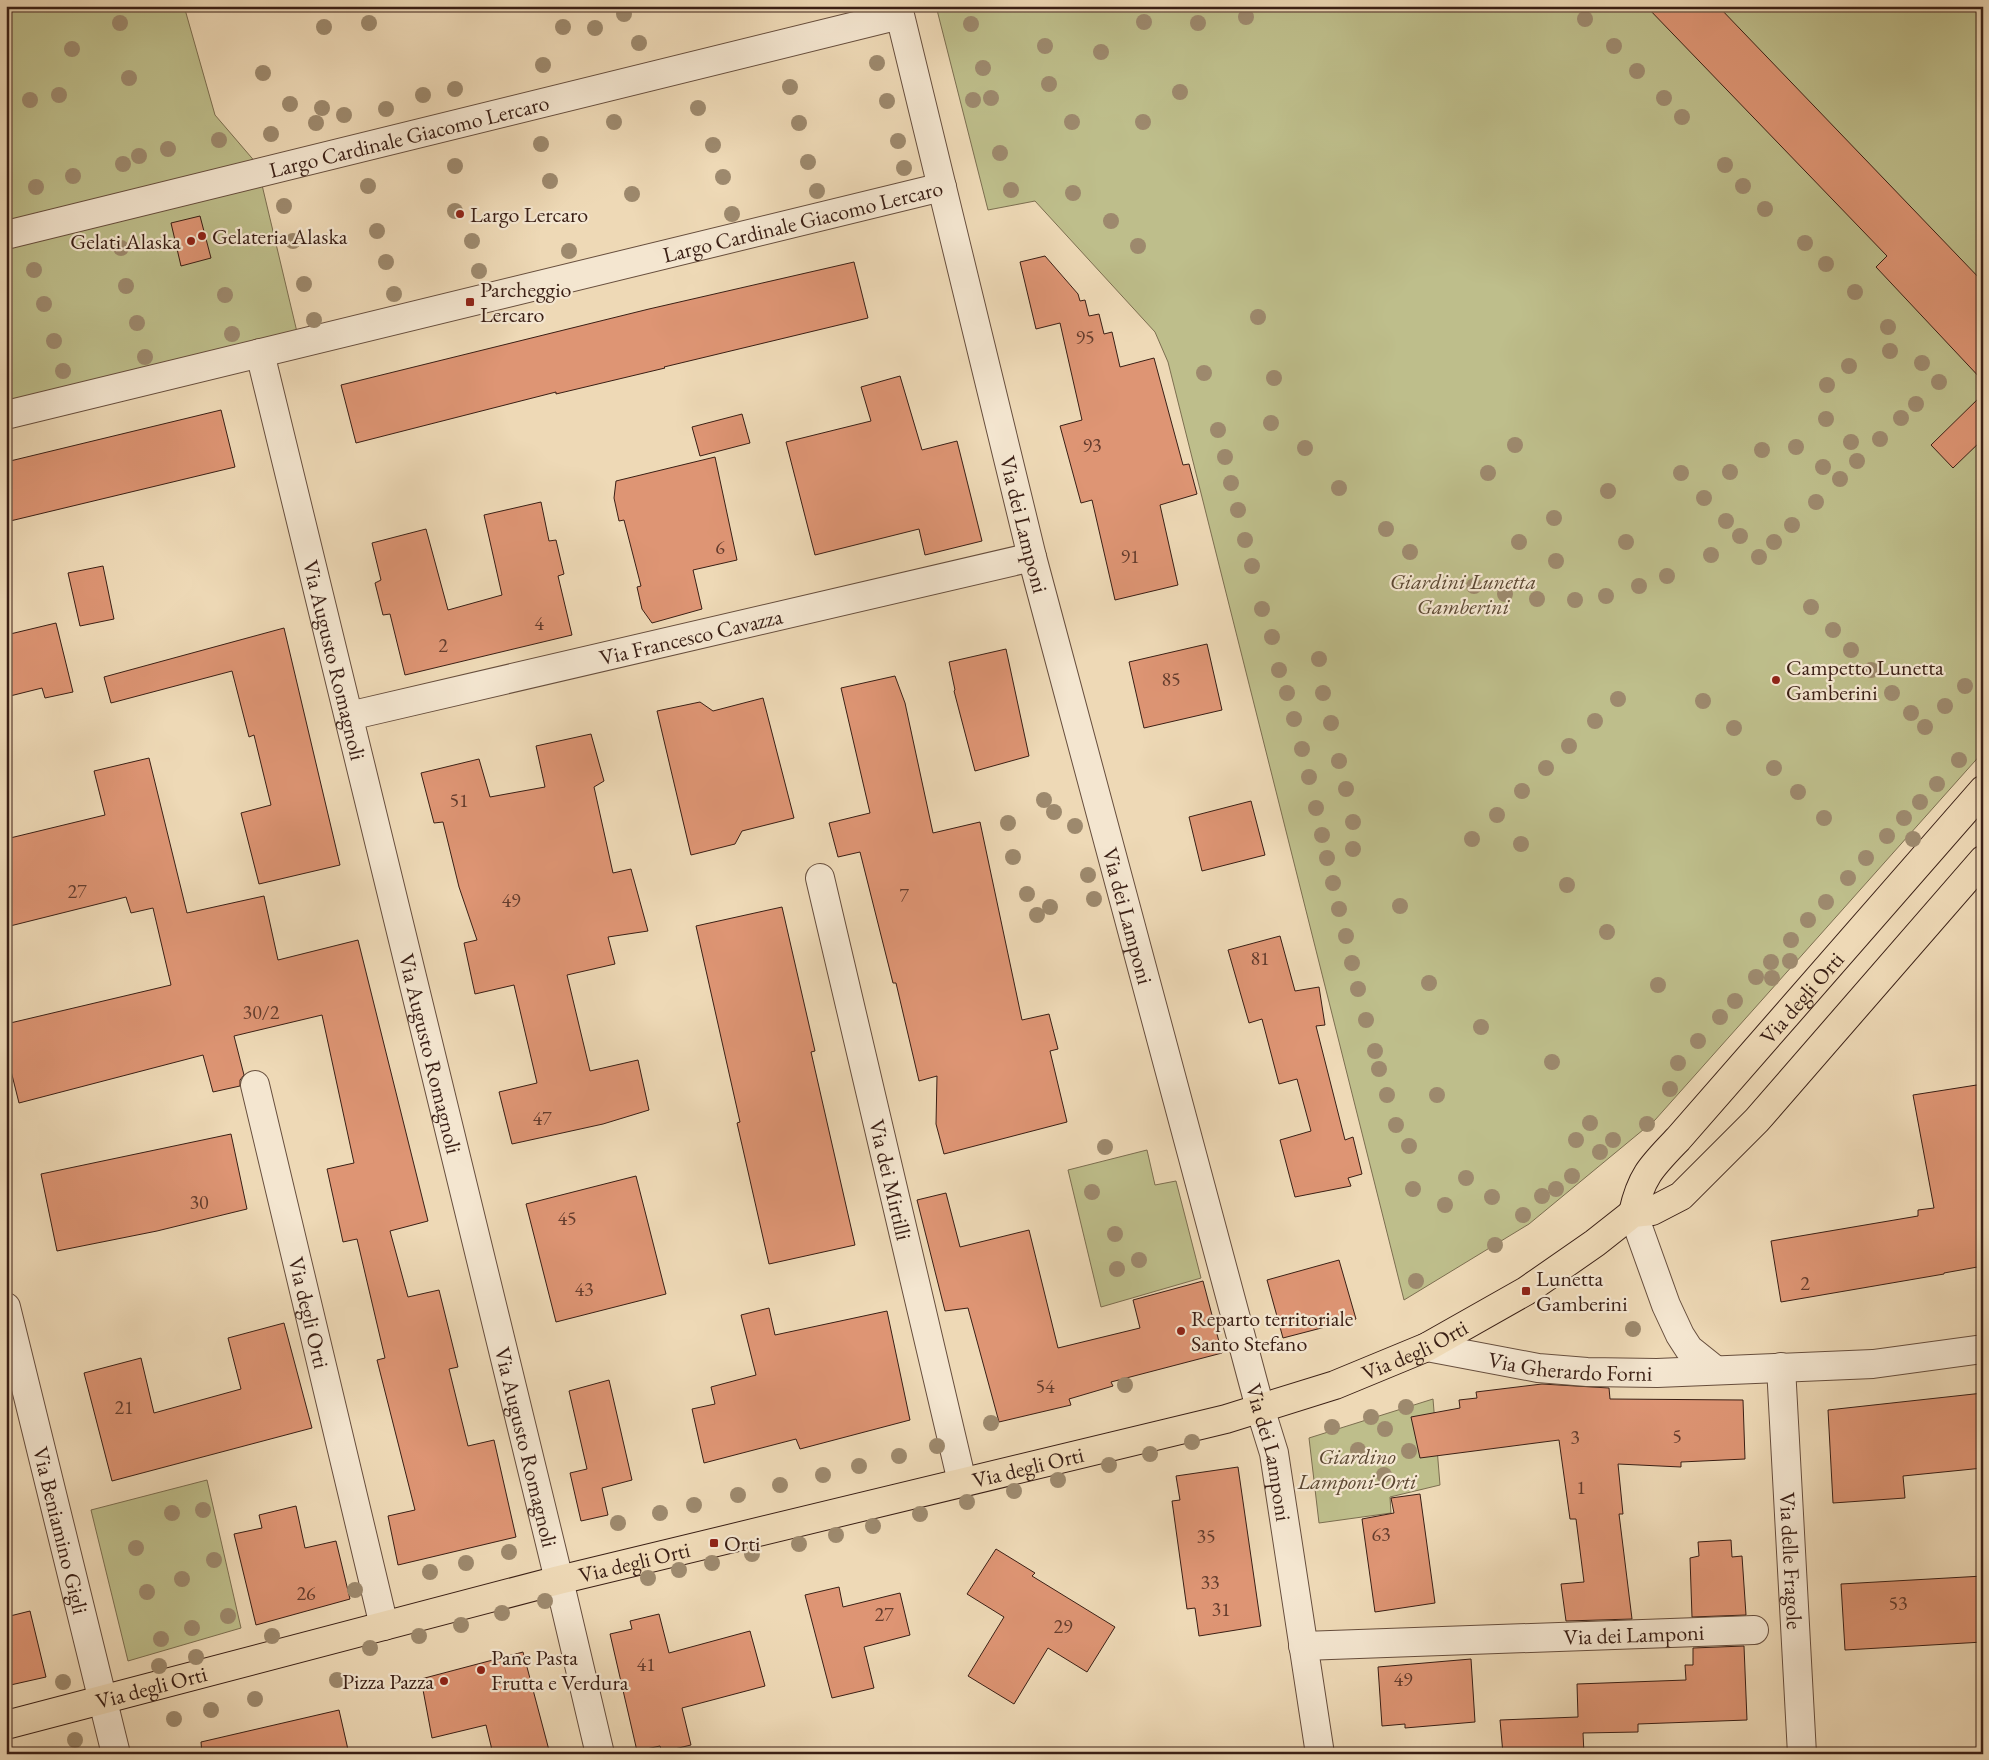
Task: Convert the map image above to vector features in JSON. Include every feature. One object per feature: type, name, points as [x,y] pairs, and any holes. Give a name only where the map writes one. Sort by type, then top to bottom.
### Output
[{"type":"main road","name":"Via degli Orti","points":[[1633,1213],[1644,1177],[1653,1165],[1678,1139],[1983,790]]},
{"type":"main road","name":"Via degli Orti","points":[[6,1725],[559,1580],[1216,1421],[1334,1385],[1427,1347],[1526,1291],[1595,1243],[1633,1213],[1652,1211],[1681,1196],[1757,1120],[1983,860]]},
{"type":"street","name":"Largo Cardinale Giacomo Lercaro","points":[[6,235],[900,15],[942,187],[6,415]]},
{"type":"street","name":"Via dei Lamponi","points":[[942,187],[1032,558],[1260,1408],[1274,1453],[1320,1754]]},
{"type":"street","name":"Via Augusto Romagnoli","points":[[260,353],[600,1754]]},
{"type":"street","name":"Via Francesco Cavazza","points":[[349,716],[1032,558]]},
{"type":"street","name":"Via dei Mirtilli","points":[[820,878],[962,1482]]},
{"type":"street","name":"Via degli Orti","points":[[255,1085],[384,1626]]},
{"type":"street","points":[[1633,1213],[1666,1304],[1680,1335],[1689,1348],[1714,1369]]},
{"type":"street","name":"Via Beniamino Gigli","points":[[6,1308],[116,1754]]},
{"type":"street","name":"Via Gherardo Forni","points":[[1427,1347],[1538,1368],[1586,1372],[1657,1373],[1714,1369],[1874,1364],[1983,1349]]},
{"type":"street","name":"Via delle Fragole","points":[[1781,1367],[1802,1754]]},
{"type":"street","name":"Via dei Lamponi","points":[[1303,1646],[1754,1630]]},
{"type":"green space","points":[[6,6],[184,6],[215,115],[257,164],[297,332],[6,403]]},
{"type":"green space","name":"Giardini Lunetta Gamberini","points":[[936,6],[1983,6],[1983,752],[1655,1120],[1529,1224],[1404,1300],[1168,362],[1155,332],[1035,201],[988,210]]},
{"type":"green space","points":[[1147,1150],[1155,1185],[1176,1181],[1201,1278],[1101,1307],[1068,1170]]},
{"type":"green space","name":"Giardino Lamponi-Orti","points":[[1433,1399],[1440,1485],[1390,1497],[1391,1513],[1319,1523],[1309,1438]]},
{"type":"green space","points":[[207,1480],[241,1628],[128,1661],[91,1510]]},
{"type":"building","points":[[1646,6],[1718,6],[1983,282],[1983,381],[1876,267],[1887,256]]},
{"type":"building","name":"Gelati Alaska","points":[[200,216],[211,258],[181,266],[171,223]]},
{"type":"building","points":[[1045,256],[1078,294],[1080,301],[1085,300],[1089,316],[1099,314],[1104,334],[1112,332],[1120,367],[1154,358],[1183,465],[1189,464],[1197,494],[1160,505],[1178,585],[1115,600],[1092,500],[1081,503],[1060,426],[1082,420],[1060,323],[1036,329],[1020,262]]},
{"type":"building","points":[[854,262],[868,318],[556,394],[556,392],[356,443],[341,385],[649,309]]},
{"type":"building","points":[[900,376],[922,450],[957,441],[982,541],[925,555],[919,529],[815,555],[786,442],[871,421],[861,387]]},
{"type":"building","points":[[1983,394],[1983,439],[1953,468],[1931,445]]},
{"type":"building","points":[[221,410],[235,467],[6,522],[6,462]]},
{"type":"building","points":[[742,414],[750,443],[700,456],[692,427]]},
{"type":"building","points":[[715,457],[737,560],[693,570],[702,609],[652,623],[642,609],[637,587],[641,586],[624,520],[619,521],[614,498],[616,481]]},
{"type":"building","points":[[541,502],[549,541],[556,540],[564,574],[558,576],[572,635],[405,675],[390,614],[383,615],[375,583],[381,580],[372,543],[426,529],[448,610],[502,595],[484,515]]},
{"type":"building","points":[[103,566],[114,619],[80,626],[68,573]]},
{"type":"building","points":[[56,623],[73,692],[45,698],[42,688],[6,697],[6,635]]},
{"type":"building","points":[[284,628],[340,865],[259,884],[241,813],[271,805],[254,735],[249,737],[232,671],[111,703],[104,677]]},
{"type":"building","points":[[1207,644],[1222,710],[1144,728],[1129,662]]},
{"type":"building","points":[[1006,649],[1029,756],[975,771],[954,691],[949,662]]},
{"type":"building","points":[[895,676],[905,703],[933,833],[980,822],[1022,1020],[1049,1014],[1058,1049],[1050,1051],[1067,1122],[944,1154],[936,1124],[937,1076],[919,1081],[896,983],[893,983],[860,852],[838,857],[829,823],[870,813],[841,688]]},
{"type":"building","points":[[763,698],[794,818],[742,831],[735,844],[691,855],[657,711],[700,702],[713,711]]},
{"type":"building","points":[[591,734],[604,781],[594,787],[613,873],[631,869],[648,931],[608,937],[615,964],[567,975],[590,1071],[638,1060],[649,1110],[603,1124],[512,1144],[499,1092],[537,1083],[514,985],[475,994],[464,943],[477,940],[459,887],[443,822],[434,823],[421,773],[479,759],[490,797],[545,787],[536,746]]},
{"type":"building","points":[[149,758],[187,913],[264,896],[278,960],[358,940],[428,1221],[390,1231],[408,1297],[439,1290],[458,1367],[449,1369],[468,1446],[494,1440],[516,1537],[398,1565],[388,1516],[415,1510],[377,1360],[385,1358],[357,1239],[343,1242],[327,1169],[354,1163],[322,1015],[234,1036],[244,1075],[240,1080],[240,1086],[213,1092],[203,1055],[19,1103],[6,1051],[6,1024],[171,985],[153,908],[131,913],[126,897],[6,927],[6,839],[105,815],[94,771]]},
{"type":"building","points":[[1251,801],[1265,855],[1202,871],[1189,817]]},
{"type":"building","points":[[782,907],[815,1051],[811,1052],[855,1245],[769,1264],[737,1123],[740,1122],[696,926]]},
{"type":"building","points":[[1280,936],[1295,991],[1319,987],[1325,1025],[1316,1026],[1345,1140],[1353,1137],[1362,1174],[1348,1178],[1351,1186],[1295,1197],[1280,1140],[1311,1131],[1297,1079],[1279,1084],[1262,1019],[1249,1023],[1228,950]]},
{"type":"building","points":[[1983,1084],[1983,1266],[1781,1302],[1771,1241],[1918,1216],[1918,1210],[1934,1208],[1913,1095]]},
{"type":"building","points":[[231,1134],[247,1209],[157,1231],[57,1251],[41,1174]]},
{"type":"building","points":[[636,1176],[666,1294],[556,1322],[526,1204]]},
{"type":"building","points":[[946,1193],[960,1247],[1029,1230],[1058,1348],[1140,1328],[1133,1300],[1203,1281],[1222,1353],[1111,1382],[1113,1386],[1069,1399],[1071,1405],[999,1422],[968,1308],[945,1311],[917,1200]]},
{"type":"building","points":[[1339,1260],[1356,1319],[1283,1338],[1267,1280]]},
{"type":"building","points":[[769,1308],[775,1335],[887,1311],[910,1420],[800,1449],[796,1439],[704,1463],[692,1409],[715,1404],[711,1387],[756,1375],[741,1315]]},
{"type":"building","points":[[284,1323],[312,1428],[112,1481],[84,1373],[141,1358],[154,1413],[241,1389],[228,1338]]},
{"type":"building","points":[[609,1380],[632,1480],[602,1488],[608,1515],[581,1521],[570,1473],[587,1469],[569,1391]]},
{"type":"building","points":[[1542,1384],[1609,1388],[1610,1399],[1743,1400],[1745,1459],[1681,1462],[1681,1467],[1618,1464],[1623,1514],[1619,1514],[1632,1619],[1566,1621],[1561,1584],[1584,1582],[1576,1519],[1570,1519],[1559,1440],[1420,1458],[1411,1417],[1460,1408],[1459,1400],[1477,1398],[1476,1392]]},
{"type":"building","points":[[1983,1393],[1983,1468],[1903,1476],[1905,1498],[1833,1503],[1828,1410]]},
{"type":"building","points":[[1238,1467],[1261,1626],[1199,1636],[1195,1608],[1187,1609],[1172,1501],[1180,1500],[1176,1476]]},
{"type":"building","points":[[1420,1494],[1435,1603],[1375,1612],[1362,1519],[1394,1513],[1391,1498]]},
{"type":"building","points":[[296,1506],[305,1548],[336,1541],[350,1599],[256,1625],[234,1534],[262,1528],[259,1515]]},
{"type":"building","points":[[1731,1540],[1732,1557],[1742,1556],[1746,1615],[1692,1617],[1690,1558],[1699,1556],[1698,1542]]},
{"type":"building","points":[[996,1549],[1035,1573],[1032,1576],[1115,1627],[1087,1672],[1048,1648],[1014,1704],[968,1676],[1004,1617],[967,1594]]},
{"type":"building","points":[[1983,1576],[1983,1642],[1845,1650],[1841,1584]]},
{"type":"building","points":[[839,1587],[843,1607],[900,1593],[910,1635],[864,1647],[874,1688],[832,1698],[805,1595]]},
{"type":"building","points":[[30,1611],[46,1677],[6,1686],[6,1617]]},
{"type":"building","points":[[659,1614],[669,1653],[750,1631],[765,1686],[682,1708],[691,1745],[662,1752],[660,1746],[637,1751],[610,1634],[632,1629],[630,1621]]},
{"type":"building","points":[[1744,1646],[1747,1720],[1638,1724],[1638,1732],[1583,1733],[1584,1754],[1503,1754],[1500,1720],[1578,1717],[1577,1684],[1686,1680],[1685,1665],[1693,1665],[1693,1648]]},
{"type":"building","points":[[523,1652],[550,1754],[493,1754],[486,1725],[432,1738],[421,1679]]},
{"type":"building","points":[[1471,1659],[1475,1722],[1405,1728],[1405,1724],[1382,1726],[1378,1667]]},
{"type":"building","points":[[339,1710],[349,1754],[202,1754],[201,1742]]},
{"type":"place","name":"Largo Lercaro","points":[[460,214]]},
{"type":"place","name":"Gelateria Alaska","points":[[202,236]]},
{"type":"place","name":"Gelati Alaska","points":[[191,241]]},
{"type":"place","name":"Parcheggio Lercaro","points":[[470,302]]},
{"type":"place","name":"Campetto Lunetta Gamberini","points":[[1776,680]]},
{"type":"place","name":"Lunetta Gamberini","points":[[1526,1291]]},
{"type":"place","name":"Reparto territoriale Santo Stefano","points":[[1181,1331]]},
{"type":"place","name":"Orti","points":[[714,1543]]},
{"type":"place","name":"Pane Pasta Frutta e Verdura","points":[[481,1670]]},
{"type":"place","name":"Pizza Pazza","points":[[444,1681]]}]
